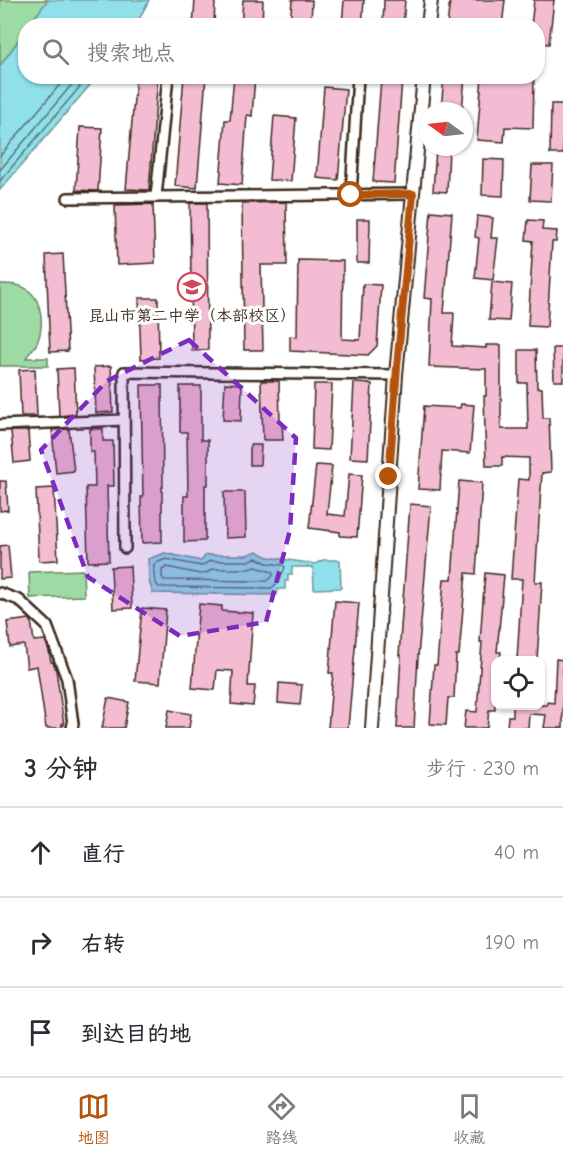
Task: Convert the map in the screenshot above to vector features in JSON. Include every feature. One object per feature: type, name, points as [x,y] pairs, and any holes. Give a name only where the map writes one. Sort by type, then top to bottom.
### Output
[{"type":"street","points":[[429,18],[431,0]]},
{"type":"street","points":[[156,197],[167,84]]},
{"type":"street","points":[[351,195],[358,84]]},
{"type":"street","points":[[372,728],[396,375],[423,84]]},
{"type":"street","points":[[68,198],[413,194]]},
{"type":"street","points":[[125,548],[124,372],[396,375]]},
{"type":"street","points":[[0,425],[124,420]]},
{"type":"street","points":[[0,593],[19,600],[47,626],[67,679],[72,728]]},
{"type":"highlighted area","points":[[189,340],[296,438],[290,530],[266,622],[180,636],[88,577],[41,450],[107,381]]},
{"type":"green space","points":[[0,0],[48,0],[34,18],[18,18],[18,41],[0,66]]},
{"type":"green space","points":[[0,284],[22,287],[28,290],[37,301],[41,315],[41,330],[37,343],[26,358],[48,358],[48,366],[0,366]]},
{"type":"green space","points":[[83,570],[84,596],[30,598],[29,572]]},
{"type":"water","points":[[48,0],[149,0],[140,18],[34,18]]},
{"type":"water","points":[[18,41],[18,84],[91,84],[0,190],[0,66]]},
{"type":"water","points":[[257,551],[268,557],[315,564],[323,560],[340,560],[341,588],[314,589],[313,567],[292,567],[292,574],[288,574],[288,581],[285,581],[285,589],[278,589],[277,595],[153,593],[149,581],[148,559],[165,553],[201,561],[206,555],[247,555]]},
{"type":"building","points":[[195,0],[215,0],[214,18],[194,18]]},
{"type":"building","points":[[243,0],[263,0],[262,18],[242,18]]},
{"type":"building","points":[[292,0],[312,0],[311,18],[291,18]]},
{"type":"building","points":[[344,0],[364,0],[363,18],[343,18]]},
{"type":"building","points":[[384,0],[405,0],[404,18],[383,18]]},
{"type":"building","points":[[450,0],[505,0],[503,18],[448,18]]},
{"type":"building","points":[[534,0],[554,0],[549,44],[545,44],[545,18],[532,18]]},
{"type":"building","points":[[135,84],[157,84],[149,190],[126,189]]},
{"type":"building","points":[[183,84],[205,84],[197,188],[175,186]]},
{"type":"building","points":[[233,84],[254,84],[252,116],[247,115],[242,185],[220,183],[225,120],[230,120]]},
{"type":"building","points":[[381,84],[402,84],[394,183],[373,182]]},
{"type":"building","points":[[443,84],[464,84],[463,102],[442,102]]},
{"type":"building","points":[[481,84],[534,84],[533,128],[505,127],[504,142],[477,140]]},
{"type":"building","points":[[324,87],[346,89],[338,180],[317,178]]},
{"type":"building","points":[[551,104],[563,104],[563,154],[550,154]]},
{"type":"building","points":[[274,116],[296,118],[291,181],[269,180]]},
{"type":"building","points":[[80,127],[102,128],[98,191],[76,190]]},
{"type":"building","points":[[436,156],[449,156],[447,192],[433,191]]},
{"type":"building","points":[[483,159],[504,160],[503,196],[482,195]]},
{"type":"building","points":[[532,165],[553,165],[551,201],[530,200]]},
{"type":"building","points":[[286,202],[287,265],[261,265],[263,350],[244,350],[242,203]]},
{"type":"building","points":[[190,203],[207,203],[208,350],[192,351]]},
{"type":"building","points":[[153,204],[155,263],[117,265],[115,205]]},
{"type":"building","points":[[431,211],[452,213],[444,313],[454,313],[452,346],[486,348],[486,345],[501,345],[501,429],[528,429],[527,383],[519,383],[519,350],[536,350],[537,388],[542,388],[543,418],[549,418],[551,472],[542,473],[535,582],[542,582],[537,656],[517,656],[522,579],[511,579],[518,479],[529,480],[529,458],[502,457],[502,466],[486,466],[484,396],[486,396],[486,369],[429,367],[432,299],[424,298]]},
{"type":"building","points":[[477,216],[493,218],[491,238],[498,238],[493,280],[475,278],[479,238],[475,237]]},
{"type":"building","points":[[357,219],[370,219],[369,263],[357,263]]},
{"type":"building","points":[[528,220],[543,221],[542,230],[557,231],[556,242],[552,242],[547,327],[528,326],[533,241],[526,240]]},
{"type":"building","points":[[63,254],[68,351],[50,352],[46,255]]},
{"type":"building","points":[[298,260],[343,261],[342,339],[360,340],[363,284],[381,285],[377,346],[368,355],[290,351],[290,336],[297,337]]},
{"type":"building","points":[[492,282],[512,284],[509,321],[489,320]]},
{"type":"building","points":[[139,298],[158,298],[159,358],[141,359]]},
{"type":"building","points":[[553,348],[563,348],[563,381],[554,381]]},
{"type":"building","points":[[111,366],[113,412],[96,413],[94,367]]},
{"type":"building","points":[[74,368],[76,414],[59,416],[57,369]]},
{"type":"building","points":[[35,369],[37,416],[21,416],[19,370]]},
{"type":"building","points":[[261,381],[279,381],[280,423],[282,423],[283,440],[263,440]]},
{"type":"building","points":[[225,383],[242,384],[241,421],[223,420]]},
{"type":"building","points":[[354,383],[372,384],[368,459],[350,458]]},
{"type":"building","points":[[314,384],[332,384],[329,450],[312,449]]},
{"type":"building","points":[[141,385],[162,385],[162,542],[142,543]]},
{"type":"building","points":[[180,386],[201,386],[201,440],[208,440],[205,541],[184,542],[184,496],[188,496],[187,432],[180,432]]},
{"type":"building","points":[[461,404],[474,405],[470,453],[442,451],[440,490],[418,489],[424,406],[460,408]]},
{"type":"building","points":[[69,429],[74,471],[56,473],[52,430]]},
{"type":"building","points":[[90,429],[103,429],[103,441],[113,441],[114,486],[107,486],[109,561],[88,562],[86,487],[95,487],[94,452],[90,452]]},
{"type":"building","points":[[11,431],[28,431],[30,461],[14,463]]},
{"type":"building","points":[[250,445],[261,445],[260,465],[250,465]]},
{"type":"building","points":[[316,465],[332,466],[327,514],[345,516],[349,474],[362,475],[357,537],[340,536],[340,532],[309,528]]},
{"type":"building","points":[[0,481],[6,481],[8,510],[0,511]]},
{"type":"building","points":[[459,481],[482,483],[476,574],[466,573],[459,655],[456,655],[454,698],[448,698],[446,725],[430,724],[444,579],[452,579]]},
{"type":"building","points":[[54,488],[58,560],[39,561],[36,489]]},
{"type":"building","points":[[224,492],[245,492],[246,537],[225,538]]},
{"type":"building","points":[[410,504],[431,506],[414,728],[397,728],[401,655],[399,655]]},
{"type":"building","points":[[8,545],[11,578],[0,579],[0,546]]},
{"type":"building","points":[[130,566],[132,608],[113,609],[111,567]]},
{"type":"building","points":[[485,573],[504,575],[497,652],[501,652],[500,656],[491,656],[491,710],[489,710],[487,728],[464,728],[466,711],[477,712],[482,642],[480,642]]},
{"type":"building","points":[[335,601],[359,603],[348,728],[328,728],[333,673],[329,673]]},
{"type":"building","points":[[199,604],[222,606],[222,611],[253,613],[248,686],[255,686],[253,706],[231,704],[233,671],[217,670],[215,690],[192,688]]},
{"type":"building","points":[[142,608],[166,610],[160,683],[135,681]]},
{"type":"building","points":[[30,619],[34,641],[45,640],[51,662],[56,670],[64,725],[62,724],[62,728],[46,728],[37,666],[27,668],[24,645],[10,647],[7,622]]},
{"type":"building","points":[[556,659],[563,660],[563,728],[544,728],[546,715],[529,714],[528,728],[507,728],[508,716],[513,716],[513,710],[545,710],[547,702],[554,703]]},
{"type":"building","points":[[279,683],[302,685],[300,705],[278,703]]},
{"type":"building","points":[[108,698],[129,702],[124,728],[102,728]]},
{"type":"building","points":[[169,710],[191,714],[189,728],[166,728]]},
{"type":"place","name":"昆山市第二中学（本部校区）","points":[[192,287]]},
{"type":"route","points":[[351,195],[413,194],[389,477]]}]
